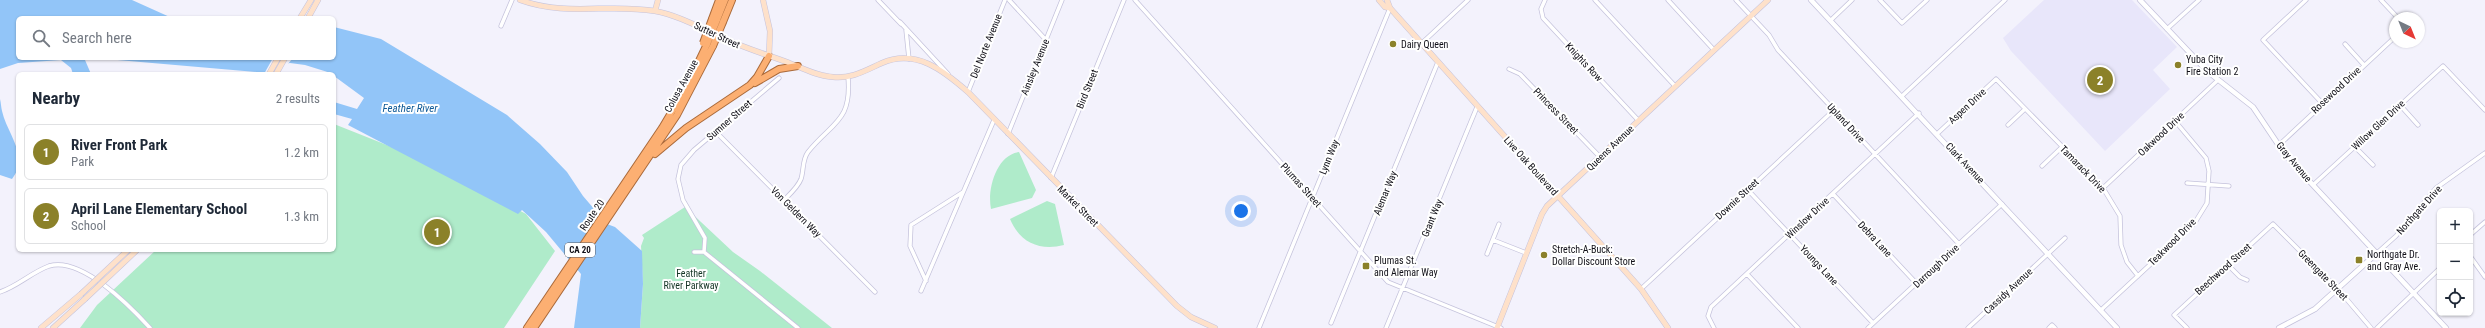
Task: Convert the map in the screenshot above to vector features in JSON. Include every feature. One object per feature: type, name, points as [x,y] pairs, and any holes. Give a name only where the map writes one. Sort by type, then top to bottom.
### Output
[{"type":"highway","name":"Colusa Avenue","points":[[634,174],[642,168],[685,102],[725,0]]},
{"type":"highway","name":"Colusa Avenue","points":[[717,20],[732,0]]},
{"type":"highway","points":[[717,20],[718,1]]},
{"type":"highway","name":"Colusa Avenue","points":[[634,174],[672,112],[693,74],[707,44]]},
{"type":"highway","points":[[750,85],[757,77],[769,56]]},
{"type":"highway","points":[[642,168],[678,134],[750,85],[779,69],[798,66]]},
{"type":"highway","name":"Route 20","points":[[527,328],[634,174]]},
{"type":"highway","name":"Route 20","points":[[534,328],[634,174]]},
{"type":"main road","points":[[301,16],[310,0]]},
{"type":"main road","points":[[309,16],[318,0]]},
{"type":"main road","name":"Sutter Street","points":[[520,0],[538,6],[558,10],[655,11],[685,20],[726,39],[820,75],[848,77],[863,73],[883,62],[910,59]]},
{"type":"main road","points":[[655,11],[658,0]]},
{"type":"main road","points":[[763,0],[770,31],[769,56]]},
{"type":"main road","name":"Live Oak Boulevard","points":[[1379,0],[1385,7],[1390,8]]},
{"type":"main road","name":"Live Oak Boulevard","points":[[1387,0],[1390,8],[1641,289],[1668,328]]},
{"type":"main road","name":"Queens Avenue","points":[[1498,328],[1542,214],[1558,196],[1638,120],[1768,0]]},
{"type":"main road","name":"Market Street","points":[[910,59],[926,62],[948,74],[968,92],[1177,306],[1191,317],[1215,328]]},
{"type":"main road","points":[[270,72],[277,60]]},
{"type":"main road","points":[[277,72],[284,60]]},
{"type":"main road","points":[[41,328],[51,321],[126,252]]},
{"type":"main road","points":[[53,328],[85,300],[135,252]]},
{"type":"main road","points":[[46,328],[51,321]]},
{"type":"street","points":[[502,26],[512,0]]},
{"type":"street","name":"Market Street","points":[[878,0],[948,74]]},
{"type":"street","name":"Del Norte Avenue","points":[[968,92],[1005,0]]},
{"type":"street","points":[[1009,0],[1046,40]]},
{"type":"street","name":"Ainsley Avenue","points":[[1008,134],[1062,0]]},
{"type":"street","name":"Bird Street","points":[[1051,178],[1124,0]]},
{"type":"street","name":"Plumas Street","points":[[1135,0],[1388,282],[1498,328]]},
{"type":"street","points":[[1422,43],[1468,0]]},
{"type":"street","name":"Knights Row","points":[[1545,0],[1540,9],[1543,18],[1638,120]]},
{"type":"street","points":[[1595,0],[1675,86]]},
{"type":"street","points":[[1668,0],[1714,50]]},
{"type":"street","name":"Upland Drive","points":[[1736,0],[1769,36],[1778,50],[1959,244]]},
{"type":"street","name":"Clark Avenue","points":[[1811,0],[2003,203],[2117,328]]},
{"type":"street","points":[[1831,20],[1852,0]]},
{"type":"street","points":[[1880,0],[1902,23],[1927,0]]},
{"type":"street","points":[[1902,96],[2005,0]]},
{"type":"street","name":"Gray Avenue","points":[[2140,0],[2218,80],[2253,107],[2279,145],[2446,328]]},
{"type":"street","points":[[2167,29],[2199,0]]},
{"type":"street","points":[[2306,0],[2263,40],[2322,103]]},
{"type":"street","points":[[2381,0],[2392,12]]},
{"type":"street","name":"Lynn Way","points":[[1259,328],[1390,8]]},
{"type":"street","name":"Market Street","points":[[900,22],[908,39],[910,59]]},
{"type":"street","name":"Rosewood Drive","points":[[2279,145],[2322,103],[2389,42]]},
{"type":"street","points":[[2345,44],[2364,65]]},
{"type":"street","name":"Alemar Way","points":[[1331,324],[1362,252],[1438,62]]},
{"type":"street","name":"Willow Glen Drive","points":[[2314,184],[2442,66],[2485,110]]},
{"type":"street","name":"Princess Street","points":[[1509,69],[1520,74],[1600,157]]},
{"type":"street","points":[[784,200],[801,180],[804,160],[808,152],[842,118],[848,103],[848,77]]},
{"type":"street","name":"Sumner Street","points":[[704,252],[706,238],[684,200],[678,179],[681,165],[694,150],[778,78]]},
{"type":"street","name":"Tamarack Drive","points":[[1996,78],[2103,188],[2120,216],[2121,245],[2127,262],[2138,276]]},
{"type":"street","name":"Aspen Drive","points":[[1938,134],[1996,78]]},
{"type":"street","name":"Oakwood Drive","points":[[2103,188],[2218,80]]},
{"type":"street","points":[[2400,105],[2418,125]]},
{"type":"street","name":"Grant Way","points":[[1386,328],[1478,107]]},
{"type":"street","points":[[2008,125],[2025,109]]},
{"type":"street","name":"Downie Street","points":[[1641,289],[1747,189],[1834,110]]},
{"type":"street","name":"Winslow Drive","points":[[1714,328],[1708,316],[1712,307],[1876,155],[1918,113]]},
{"type":"street","points":[[922,291],[994,120]]},
{"type":"street","name":"Teakwood Drive","points":[[2101,310],[2194,224],[2207,203],[2210,185],[2206,158],[2175,121]]},
{"type":"street","name":"Von Geldern Way","points":[[716,132],[875,292]]},
{"type":"street","points":[[2042,166],[2062,147]]},
{"type":"street","points":[[2355,147],[2373,165]]},
{"type":"street","name":"Northgate Drive","points":[[2279,328],[2307,314],[2338,289],[2396,236],[2436,188],[2485,153]]},
{"type":"street","points":[[2187,183],[2229,186]]},
{"type":"street","name":"Youngs Lane","points":[[1747,189],[1873,323]]},
{"type":"street","points":[[926,281],[910,246],[911,226],[964,191]]},
{"type":"street","name":"Debra Lane","points":[[1833,194],[1916,283]]},
{"type":"street","name":"Darrough Drive","points":[[1868,328],[2003,203]]},
{"type":"street","points":[[2473,232],[2485,222]]},
{"type":"street","points":[[1487,254],[1499,224]]},
{"type":"street","name":"Beechwood Street","points":[[2187,328],[2174,315],[2273,224]]},
{"type":"street","name":"Greengate Street","points":[[2273,224],[2338,289],[2371,328]]},
{"type":"street","name":"Cassidy Avenue","points":[[1968,328],[2065,238]]},
{"type":"street","points":[[1492,240],[1526,253]]},
{"type":"street","points":[[694,252],[704,252],[798,328]]},
{"type":"street","points":[[2473,260],[2485,277]]},
{"type":"street","points":[[2228,265],[2240,277],[2247,280]]},
{"type":"street","points":[[0,292],[17,285],[47,267],[70,266],[85,273],[119,298],[150,328]]},
{"type":"street","points":[[2377,328],[2437,271]]},
{"type":"street","points":[[1747,274],[1798,328]]},
{"type":"street","points":[[2049,328],[2052,325],[2055,328]]},
{"type":"shaded area","points":[[2044,0],[2132,0],[2177,47],[2153,70],[2170,89],[2105,151],[2011,51],[2003,38]]},
{"type":"green space","points":[[336,125],[432,163],[526,214],[555,251],[504,328],[80,328],[97,305],[154,252],[336,252]]},
{"type":"green space","points":[[1019,152],[1036,190],[1032,198],[991,209],[990,192],[995,174],[1004,160]]},
{"type":"green space","points":[[1047,201],[1055,204],[1064,245],[1047,247],[1032,243],[1019,234],[1010,219]]},
{"type":"green space","name":"Feather River Parkway","points":[[685,207],[733,252],[760,271],[832,328],[640,328],[643,284],[641,246],[644,238],[642,235]]},
{"type":"water","points":[[0,0],[132,0],[168,16],[16,16],[16,60],[61,60],[18,63],[0,69]]},
{"type":"water","name":"Feather River","points":[[336,28],[381,39],[507,115],[540,144],[567,172],[583,196],[607,224],[615,227],[642,251],[643,284],[640,328],[574,328],[581,274],[546,232],[522,210],[518,214],[348,125],[352,119],[336,115],[336,103],[357,109],[364,98],[336,77],[336,72],[328,72],[305,65],[290,63],[279,65],[279,72],[256,72],[118,60],[336,60]]},
{"type":"water","points":[[61,60],[85,60],[90,72],[72,72],[71,68]]},
{"type":"water","points":[[0,99],[5,120],[16,145],[16,172],[12,179],[0,175]]},
{"type":"pier","points":[[272,60],[291,60],[287,65],[280,67],[281,72],[265,72]]},
{"type":"place","name":"Dairy Queen","points":[[1393,44]]},
{"type":"place","name":"Yuba City Fire Station 2","points":[[2178,65]]},
{"type":"place","name":"April Lane Elementary School","points":[[2100,80]]},
{"type":"place","name":"River Front Park","points":[[437,232]]},
{"type":"place","name":"Stretch-A-Buck: Dollar Discount Store","points":[[1544,255]]},
{"type":"place","name":"Northgate Dr. and Gray Ave.","points":[[2359,260]]},
{"type":"place","name":"Plumas St. and Alemar Way","points":[[1366,266]]}]
